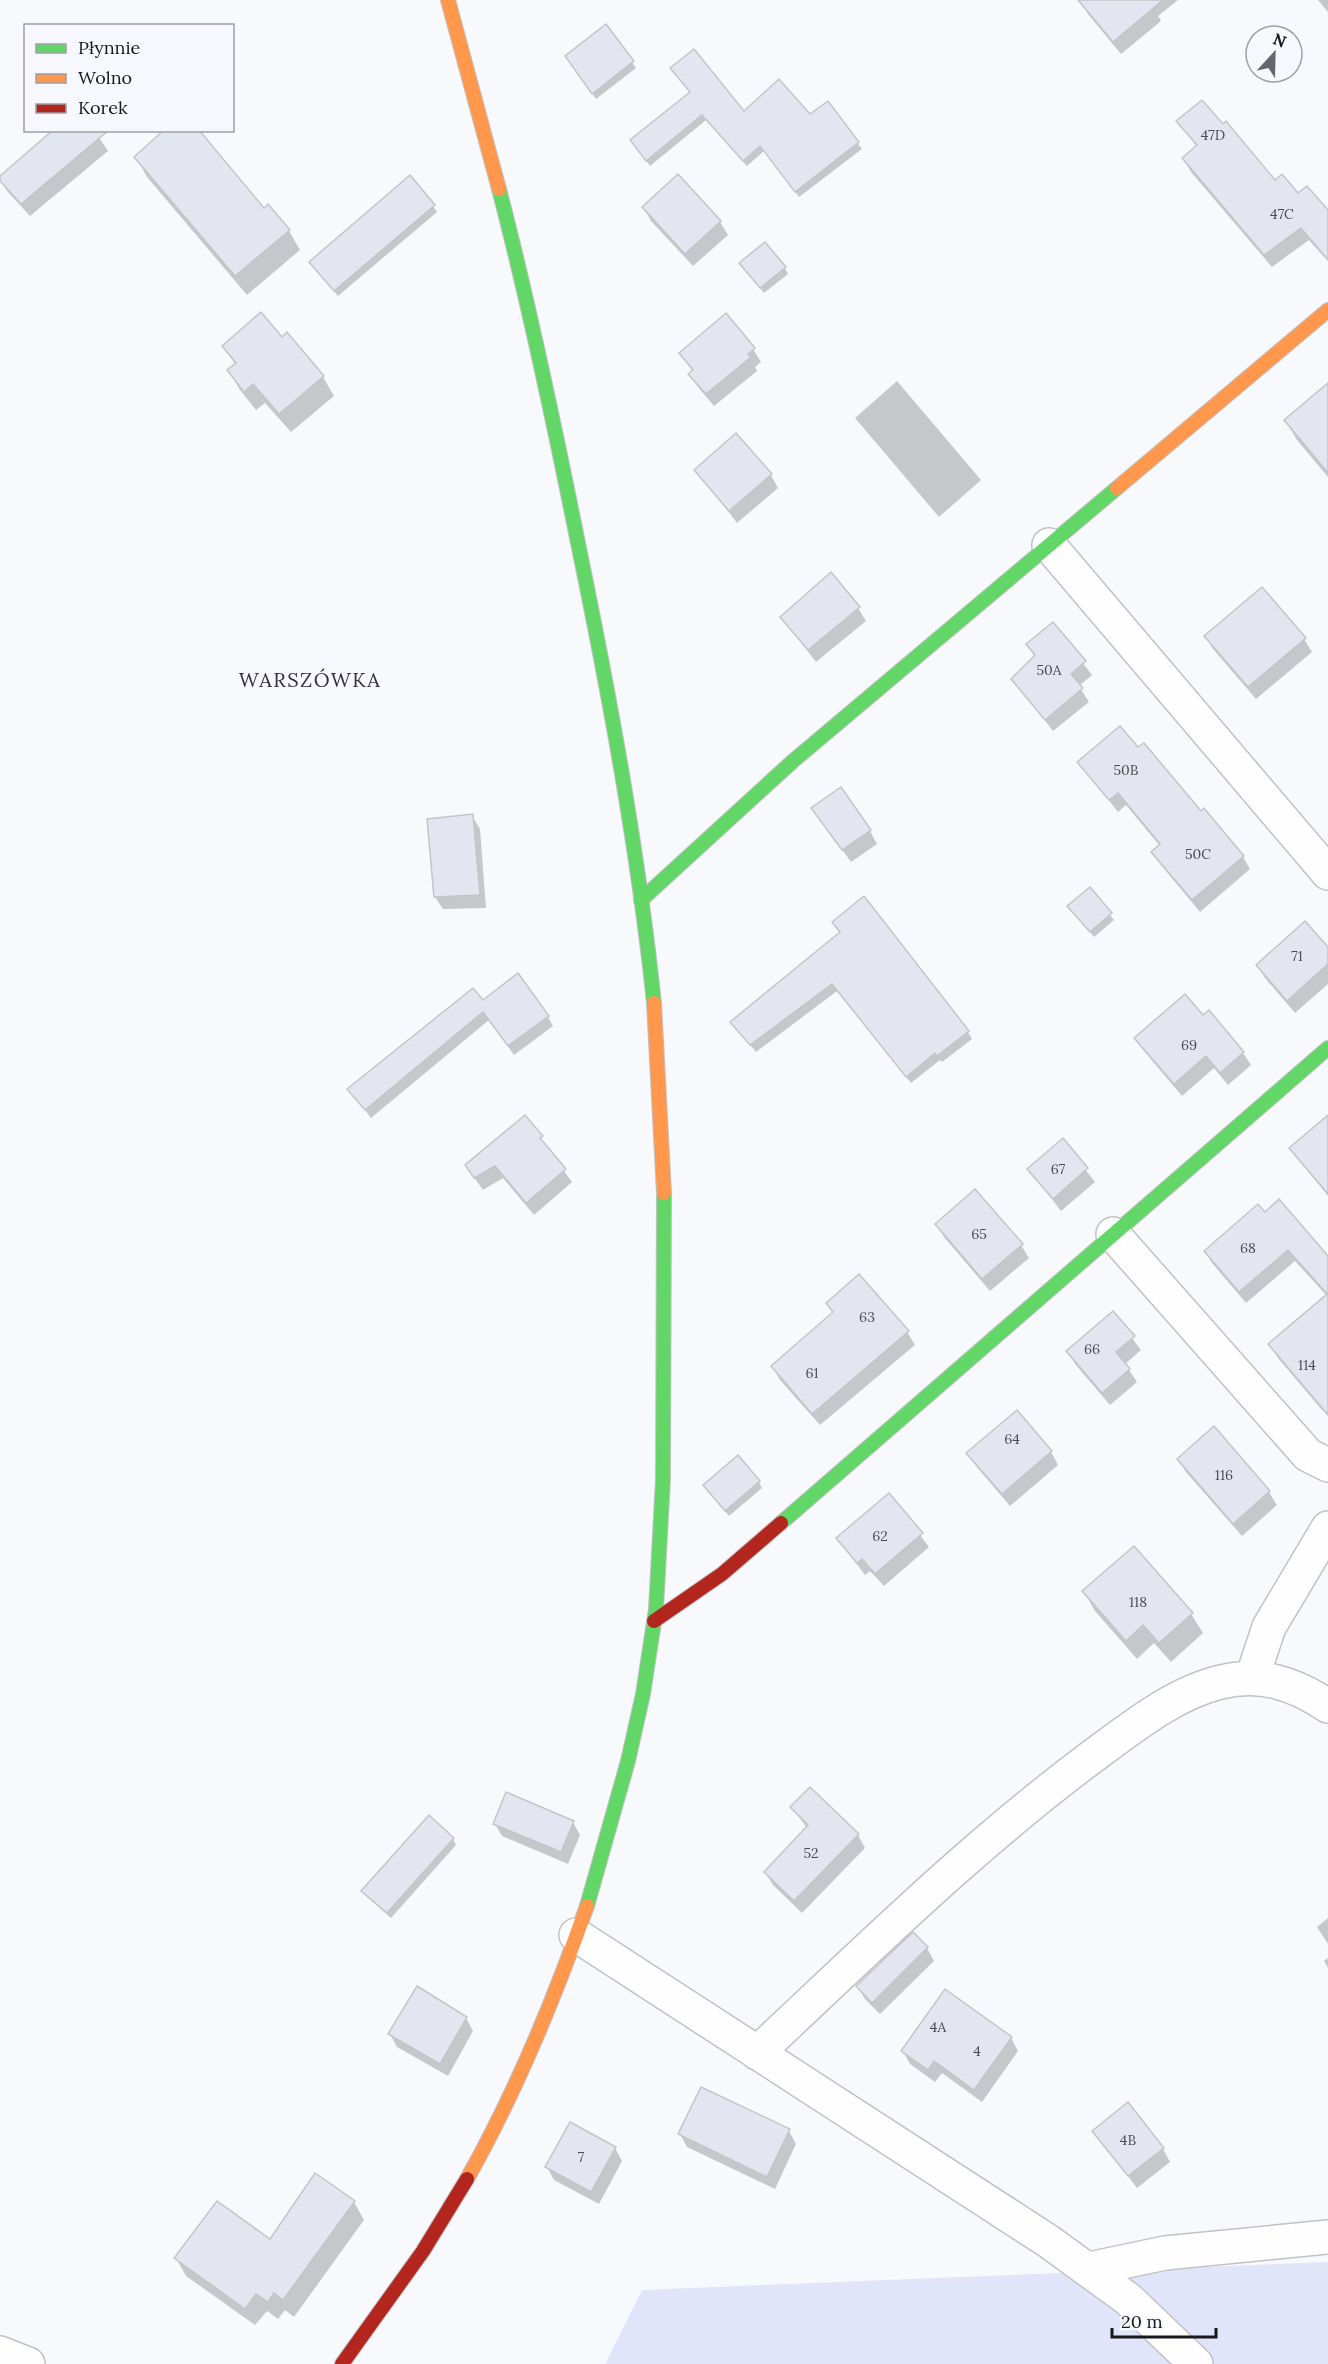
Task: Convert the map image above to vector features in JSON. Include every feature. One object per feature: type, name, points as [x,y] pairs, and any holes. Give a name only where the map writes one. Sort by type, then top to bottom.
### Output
[{"type":"street","points":[[342,2364],[396,2292],[449,2210],[492,2133],[541,2028],[576,1935],[600,1863],[624,1778],[644,1691],[654,1621],[664,1437],[665,1241],[662,1117],[654,1003],[641,900],[607,690],[550,401],[513,245],[448,0]]},
{"type":"street","points":[[641,900],[770,782],[1328,310]]},
{"type":"street","points":[[1049,545],[1328,873]]},
{"type":"street","points":[[654,1621],[722,1574],[1328,1048]]},
{"type":"street","points":[[1113,1234],[1308,1455],[1328,1465]]},
{"type":"street","points":[[1252,1678],[1269,1627],[1328,1528]]},
{"type":"street","points":[[757,2053],[932,1888],[1046,1791],[1164,1707],[1196,1690],[1222,1681],[1252,1678],[1279,1681],[1306,1691],[1328,1706]]},
{"type":"street","points":[[576,1935],[1089,2269],[1128,2299],[1196,2364]]},
{"type":"street","points":[[1089,2269],[1165,2253],[1328,2237]]},
{"type":"street","points":[[0,2353],[28,2364]]},
{"type":"shaded area","points":[[1328,2262],[1328,2364],[605,2364],[642,2290]]},
{"type":"building","points":[[1078,0],[1163,0],[1113,42]]},
{"type":"building","points":[[606,24],[634,61],[592,94],[565,56]]},
{"type":"building","points":[[694,49],[744,111],[779,79],[810,114],[828,101],[859,142],[795,192],[760,146],[743,161],[702,115],[646,161],[630,140],[690,92],[670,68]]},
{"type":"building","points":[[1202,100],[1223,124],[1226,121],[1275,180],[1282,174],[1298,193],[1307,186],[1328,210],[1328,260],[1301,228],[1264,255],[1182,158],[1197,145],[1176,121]]},
{"type":"building","points":[[51,132],[107,132],[21,204],[0,181],[0,176]]},
{"type":"building","points":[[162,132],[201,132],[264,208],[268,204],[290,230],[235,276],[134,157]]},
{"type":"building","points":[[678,174],[721,221],[685,254],[642,207]]},
{"type":"building","points":[[410,175],[435,205],[334,291],[309,262]]},
{"type":"building","points":[[765,242],[786,267],[760,288],[739,263]]},
{"type":"building","points":[[261,312],[282,337],[287,332],[324,376],[279,414],[253,384],[244,392],[227,370],[236,363],[222,346]]},
{"type":"building","points":[[726,313],[755,348],[748,354],[751,357],[706,394],[688,374],[693,370],[679,353]]},
{"type":"building","points":[[1328,383],[1328,473],[1284,420]]},
{"type":"building","points":[[736,433],[772,474],[729,511],[694,470]]},
{"type":"building","points":[[831,572],[860,607],[808,650],[780,617]]},
{"type":"building","points":[[1262,587],[1306,638],[1248,687],[1204,636]]},
{"type":"building","points":[[1053,622],[1086,661],[1071,674],[1083,688],[1045,720],[1011,679],[1035,655],[1026,644]]},
{"type":"building","points":[[1120,726],[1138,747],[1144,743],[1201,811],[1204,808],[1244,856],[1192,900],[1151,852],[1160,844],[1118,793],[1109,800],[1077,762]]},
{"type":"building","points":[[841,787],[871,830],[842,850],[811,808]]},
{"type":"building","points":[[473,814],[480,895],[434,897],[427,819]]},
{"type":"building","points":[[1090,887],[1112,913],[1090,932],[1067,906]]},
{"type":"building","points":[[864,896],[969,1031],[937,1056],[935,1053],[906,1077],[832,984],[750,1045],[730,1022],[840,932],[832,922]]},
{"type":"building","points":[[1305,921],[1328,947],[1328,964],[1287,1001],[1256,965]]},
{"type":"building","points":[[518,973],[549,1016],[508,1046],[483,1012],[365,1110],[347,1089],[473,988],[483,1000]]},
{"type":"building","points":[[1185,994],[1203,1015],[1209,1010],[1244,1052],[1220,1073],[1206,1056],[1174,1084],[1134,1038]]},
{"type":"building","points":[[525,1115],[543,1136],[540,1138],[566,1169],[526,1203],[495,1166],[474,1178],[465,1165]]},
{"type":"building","points":[[1328,1115],[1328,1194],[1289,1148]]},
{"type":"building","points":[[1063,1138],[1088,1168],[1053,1199],[1027,1169]]},
{"type":"building","points":[[975,1189],[1023,1244],[982,1279],[935,1224]]},
{"type":"building","points":[[1279,1199],[1328,1256],[1328,1415],[1268,1344],[1327,1294],[1288,1250],[1239,1292],[1204,1251],[1258,1204],[1265,1212]]},
{"type":"building","points":[[859,1274],[909,1331],[812,1414],[771,1366],[833,1312],[826,1303]]},
{"type":"building","points":[[1113,1311],[1135,1336],[1116,1352],[1130,1369],[1102,1393],[1066,1351]]},
{"type":"building","points":[[1017,1410],[1052,1451],[1002,1494],[966,1453]]},
{"type":"building","points":[[1214,1426],[1270,1491],[1233,1524],[1177,1459]]},
{"type":"building","points":[[738,1455],[760,1481],[725,1511],[703,1485]]},
{"type":"building","points":[[889,1493],[923,1533],[875,1574],[862,1559],[857,1563],[836,1538]]},
{"type":"building","points":[[1134,1546],[1193,1613],[1159,1643],[1143,1625],[1126,1641],[1082,1591]]},
{"type":"building","points":[[810,1787],[859,1834],[794,1901],[764,1872],[808,1825],[790,1807]]},
{"type":"building","points":[[506,1792],[574,1821],[561,1852],[493,1824]]},
{"type":"building","points":[[429,1815],[454,1838],[387,1913],[361,1891]]},
{"type":"building","points":[[913,1932],[928,1947],[872,2003],[856,1986]]},
{"type":"building","points":[[417,1986],[467,2017],[440,2064],[388,2034]]},
{"type":"building","points":[[945,1989],[1012,2037],[974,2090],[934,2061],[928,2070],[901,2051]]},
{"type":"building","points":[[701,2087],[790,2129],[767,2177],[678,2134]]},
{"type":"building","points":[[1128,2102],[1164,2148],[1128,2176],[1092,2131]]},
{"type":"building","points":[[570,2122],[616,2147],[591,2192],[545,2167]]},
{"type":"building","points":[[315,2173],[355,2201],[283,2300],[274,2293],[268,2302],[256,2294],[245,2309],[174,2258],[217,2201],[270,2239]]},
{"type":"traffic: fast","points":[[499,189],[542,368],[602,661],[640,889],[654,1003]]},
{"type":"traffic: fast","points":[[641,900],[793,761],[1117,488]]},
{"type":"traffic: fast","points":[[781,1523],[1328,1048]]},
{"type":"traffic: fast","points":[[587,1906],[628,1761],[643,1694],[656,1609],[663,1479],[664,1193]]},
{"type":"traffic: slow","points":[[448,0],[499,189]]},
{"type":"traffic: slow","points":[[1117,488],[1328,310]]},
{"type":"traffic: slow","points":[[654,1003],[664,1193]]},
{"type":"traffic: slow","points":[[467,2179],[502,2113],[533,2045],[587,1906]]},
{"type":"traffic: jam","points":[[654,1621],[722,1574],[781,1523]]},
{"type":"traffic: jam","points":[[342,2364],[423,2251],[467,2179]]},
{"type":"district","name":"WARSZÓWKA","points":[[310,680]]}]
